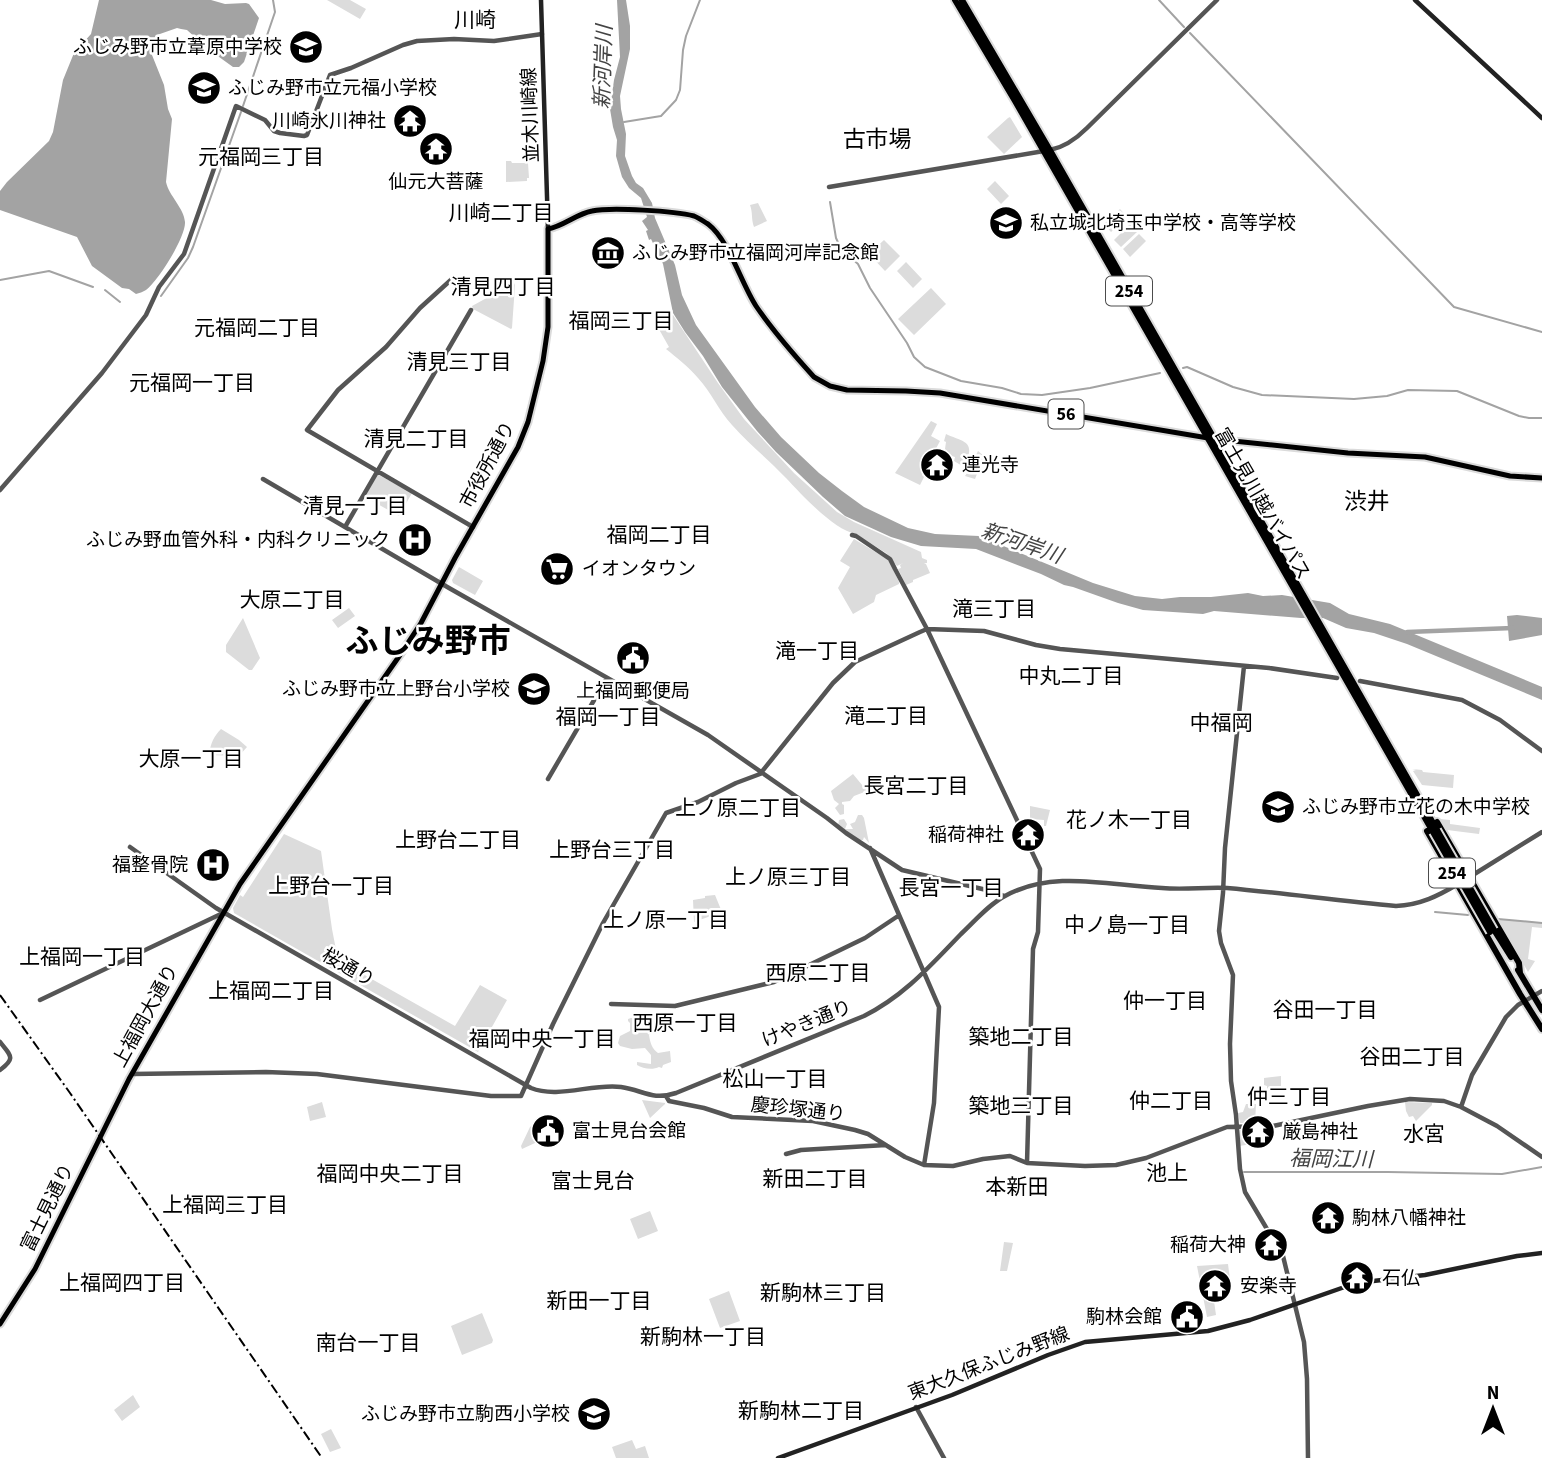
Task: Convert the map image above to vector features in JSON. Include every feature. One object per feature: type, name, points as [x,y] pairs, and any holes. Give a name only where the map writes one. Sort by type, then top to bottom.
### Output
[{"type":"highway","name":"富士見川越バイパス","points":[[956,0],[1214,439],[1435,831]]},
{"type":"highway","name":"富士見川越バイパス","points":[[962,0],[1206,438],[1293,582]]},
{"type":"highway","name":"富士見川越バイパス","points":[[1321,631],[1542,1023]]},
{"type":"highway","name":"254","points":[[1366,715],[1377,741],[1458,884],[1529,999],[1542,1029]]},
{"type":"highway","name":"254","points":[[1384,737],[1414,781],[1519,963],[1520,974]]},
{"type":"highway","name":"富士見川越バイパス","points":[[1492,931],[1520,974],[1529,999],[1542,1010]]},
{"type":"main road","name":"並木川崎線","points":[[541,0],[548,229]]},
{"type":"main road","points":[[1415,0],[1542,118]]},
{"type":"main road","name":"56","points":[[548,229],[590,211],[674,213],[706,222],[717,233],[746,290],[762,314],[806,368],[817,379],[830,386],[847,390],[950,395],[1206,438],[1348,453],[1425,457],[1510,476],[1542,478]]},
{"type":"main road","name":"市役所通り","points":[[380,685],[421,622],[518,447],[528,422],[543,361],[548,317],[548,229]]},
{"type":"main road","name":"上福岡大通り","points":[[99,1138],[132,1074],[240,884],[380,685]]},
{"type":"main road","name":"富士見通り","points":[[0,1324],[35,1269],[99,1138]]},
{"type":"main road","name":"東大久保ふじみ野線","points":[[778,1458],[952,1395],[1085,1342],[1213,1330],[1250,1321],[1356,1283],[1425,1275],[1542,1253]]},
{"type":"street","points":[[829,187],[1060,147],[1075,139],[1217,0]]},
{"type":"street","points":[[0,490],[102,373],[146,315],[159,287],[184,254],[236,106],[265,120],[280,134],[304,136],[307,135],[330,75],[417,41],[494,41],[542,34]]},
{"type":"street","points":[[453,278],[420,308],[386,347],[338,390],[307,429],[472,527]]},
{"type":"street","points":[[345,527],[471,310]]},
{"type":"street","points":[[263,479],[708,735],[902,870],[1005,896]]},
{"type":"street","points":[[852,535],[890,559],[927,629],[1040,869],[1038,932],[1033,949],[1027,1163]]},
{"type":"street","points":[[132,1074],[317,1074],[491,1096],[519,1097],[523,1094],[553,1024],[603,923],[666,813],[698,802],[761,773],[833,683],[855,662],[927,629],[984,631],[1060,649],[1244,666],[1337,678]]},
{"type":"street","points":[[1244,666],[1219,931],[1233,975],[1231,1081],[1237,1146],[1245,1191],[1280,1248],[1306,1353],[1308,1458]]},
{"type":"street","points":[[548,779],[607,678]]},
{"type":"street","points":[[1360,681],[1462,700],[1507,725],[1542,751]]},
{"type":"street","name":"けやき通り","points":[[666,1096],[873,1012],[899,996],[981,914],[1005,896],[1025,887],[1039,883],[1097,881],[1159,888],[1223,888],[1396,906],[1416,904],[1458,884],[1542,832]]},
{"type":"street","name":"桜通り","points":[[130,848],[223,913],[526,1085]]},
{"type":"street","points":[[870,848],[939,1007],[934,1103],[924,1164],[953,1166],[1010,1156],[1027,1163],[1084,1166],[1129,1162],[1222,1128],[1278,1125],[1410,1099],[1444,1101],[1461,1107],[1497,1126],[1542,1157]]},
{"type":"street","points":[[40,1000],[223,913]]},
{"type":"street","points":[[611,1004],[675,1006],[775,982],[865,938],[898,916]]},
{"type":"street","points":[[1461,1107],[1470,1080],[1510,1012],[1542,991]]},
{"type":"street","points":[[0,1042],[11,1057],[10,1062],[2,1067]]},
{"type":"street","name":"慶珍塚通り","points":[[526,1085],[547,1091],[619,1086],[653,1096],[666,1096],[669,1101],[732,1117],[813,1121],[868,1134],[911,1160],[924,1164]]},
{"type":"street","points":[[786,1154],[801,1150],[887,1145]]},
{"type":"street","points":[[916,1407],[944,1458]]},
{"type":"shaded area","points":[[99,0],[211,0],[225,4],[246,3],[259,18],[244,62],[239,67],[233,67],[187,30],[177,28],[157,35],[148,45],[164,85],[172,119],[166,182],[185,222],[181,238],[164,268],[146,290],[136,294],[122,288],[92,266],[77,237],[0,210],[0,191],[49,141],[63,80],[74,53],[91,34]]},
{"type":"shaded area","points":[[327,0],[350,0],[366,9],[360,19]]},
{"type":"shaded area","points":[[617,0],[626,0],[630,26],[630,49],[620,96],[626,134],[625,156],[636,183],[643,188],[652,203],[655,218],[675,265],[682,295],[696,325],[755,407],[781,437],[842,491],[864,507],[908,528],[935,534],[979,536],[1093,583],[1135,596],[1162,599],[1248,593],[1263,596],[1282,595],[1330,603],[1349,614],[1390,624],[1542,687],[1542,700],[1407,644],[1374,633],[1346,628],[1323,618],[1214,611],[1203,614],[1143,610],[1064,585],[976,549],[921,546],[891,537],[845,516],[757,431],[722,387],[673,313],[663,264],[642,221],[647,217],[641,198],[629,188],[622,177],[616,156],[617,140],[610,109],[620,57]]},
{"type":"shaded area","points":[[1010,117],[1022,137],[1004,154],[987,137]]},
{"type":"shaded area","points":[[506,161],[528,163],[527,181],[506,182]]},
{"type":"shaded area","points":[[995,181],[1009,196],[1001,204],[987,189]]},
{"type":"shaded area","points":[[758,203],[767,221],[754,227],[750,205]]},
{"type":"shaded area","points":[[1120,209],[1127,217],[1111,232],[1104,224]]},
{"type":"shaded area","points":[[1130,224],[1137,232],[1121,247],[1114,240]]},
{"type":"shaded area","points":[[1139,234],[1146,241],[1130,257],[1123,249]]},
{"type":"shaded area","points":[[884,240],[900,256],[885,271],[869,254]]},
{"type":"shaded area","points":[[906,262],[922,279],[913,288],[897,271]]},
{"type":"shaded area","points":[[514,283],[511,329],[473,309],[472,306]]},
{"type":"shaded area","points":[[931,288],[946,304],[914,335],[898,319]]},
{"type":"shaded area","points":[[673,315],[744,419],[794,473],[837,512],[921,552],[922,558],[927,560],[927,563],[924,563],[930,573],[906,585],[898,569],[903,563],[897,566],[886,553],[828,519],[745,439],[727,420],[694,374],[666,349],[669,347],[656,324]]},
{"type":"shaded area","points":[[931,421],[937,424],[931,436],[940,441],[922,475],[924,477],[920,485],[895,473]]},
{"type":"shaded area","points":[[946,434],[967,444],[969,452],[964,467],[954,461],[955,457],[945,449]]},
{"type":"shaded area","points":[[978,451],[984,456],[975,479],[965,476],[972,469],[971,465]]},
{"type":"shaded area","points":[[377,474],[412,493],[399,516],[365,497]]},
{"type":"shaded area","points":[[854,539],[889,560],[899,584],[876,595],[874,602],[853,614],[838,588],[850,567],[840,561]]},
{"type":"shaded area","points":[[459,567],[483,581],[475,595],[453,583]]},
{"type":"shaded area","points":[[349,608],[355,616],[338,628],[332,620]]},
{"type":"shaded area","points":[[1507,616],[1542,618],[1542,635],[1509,641]]},
{"type":"shaded area","points":[[243,618],[260,658],[252,670],[226,652],[226,645]]},
{"type":"shaded area","points":[[221,729],[247,747],[239,756],[210,755],[212,741]]},
{"type":"shaded area","points":[[1412,769],[1454,775],[1453,788],[1422,785],[1413,771],[1416,770]]},
{"type":"shaded area","points":[[853,774],[867,791],[854,796],[850,801],[842,802],[844,814],[840,815],[835,808],[839,804],[834,800],[831,791]]},
{"type":"shaded area","points":[[1030,806],[1050,810],[1046,826],[1044,820],[1030,819]]},
{"type":"shaded area","points":[[858,815],[864,818],[869,843],[864,837],[860,840],[838,826],[839,820],[844,819],[847,824],[845,829],[853,829],[850,824],[855,822]]},
{"type":"shaded area","points":[[1440,819],[1450,820],[1450,824],[1480,828],[1479,834],[1447,830]]},
{"type":"shaded area","points":[[284,834],[321,851],[338,960],[455,1026],[480,985],[507,1000],[478,1052],[234,913],[233,908],[240,895],[243,897]]},
{"type":"shaded area","points":[[715,895],[722,912],[694,922],[693,900]]},
{"type":"shaded area","points":[[1498,919],[1542,923],[1542,928],[1532,927],[1528,959],[1535,961],[1528,972]]},
{"type":"shaded area","points":[[628,1019],[647,1020],[653,1047],[658,1053],[670,1051],[671,1062],[662,1068],[654,1069],[637,1065],[637,1062],[651,1064],[651,1055],[645,1048],[632,1049],[618,1043],[620,1036],[630,1031]]},
{"type":"shaded area","points":[[1281,1076],[1281,1092],[1275,1092],[1274,1088],[1267,1089],[1264,1085],[1264,1078]]},
{"type":"shaded area","points":[[642,1100],[665,1103],[665,1104],[650,1118]]},
{"type":"shaded area","points":[[322,1102],[326,1117],[310,1121],[307,1107]]},
{"type":"shaded area","points":[[1405,1102],[1432,1105],[1416,1121],[1413,1116],[1409,1117]]},
{"type":"shaded area","points":[[1246,1104],[1256,1104],[1255,1124],[1240,1123],[1238,1113],[1243,1112]]},
{"type":"shaded area","points":[[539,1120],[548,1137],[522,1149],[530,1127]]},
{"type":"shaded area","points":[[1242,1128],[1260,1129],[1260,1137],[1265,1147],[1252,1144],[1239,1146]]},
{"type":"shaded area","points":[[650,1211],[658,1231],[638,1239],[630,1219]]},
{"type":"shaded area","points":[[1004,1242],[1013,1243],[1007,1271],[1000,1271]]},
{"type":"shaded area","points":[[1228,1264],[1230,1280],[1207,1283],[1216,1315],[1207,1317],[1197,1266]]},
{"type":"shaded area","points":[[729,1291],[740,1321],[720,1328],[709,1299]]},
{"type":"shaded area","points":[[482,1313],[492,1343],[462,1355],[451,1326]]},
{"type":"shaded area","points":[[133,1395],[140,1407],[122,1421],[114,1410]]},
{"type":"shaded area","points":[[331,1429],[341,1448],[330,1452],[321,1434]]},
{"type":"shaded area","points":[[632,1440],[636,1449],[645,1446],[649,1458],[616,1458],[612,1447]]},
{"type":"waterway","points":[[243,106],[275,12],[273,0]]},
{"type":"waterway","points":[[624,122],[661,116],[676,100],[680,90],[686,36],[700,0]]},
{"type":"waterway","points":[[1159,0],[1184,27]]},
{"type":"waterway","points":[[1190,33],[1454,307],[1542,332]]},
{"type":"waterway","points":[[161,296],[193,247],[241,112]]},
{"type":"waterway","points":[[830,202],[836,238],[841,249],[858,264],[870,288],[914,357],[925,367],[961,381],[1021,394],[1042,395],[1160,373]]},
{"type":"waterway","points":[[0,280],[49,271],[93,287]]},
{"type":"waterway","points":[[105,290],[120,302]]},
{"type":"waterway","points":[[1183,368],[1187,367],[1233,387],[1262,395],[1354,399],[1387,396],[1408,390],[1457,391],[1519,416],[1542,418]]},
{"type":"waterway","points":[[1407,632],[1513,628]]},
{"type":"waterway","points":[[1435,912],[1468,915]]},
{"type":"waterway","points":[[1498,919],[1542,923]]},
{"type":"waterway","name":"福岡江川","points":[[1244,1172],[1502,1174],[1542,1167]]},
{"type":"railway","points":[[0,995],[322,1458]]},
{"type":"place","name":"ふじみ野市立葦原中学校","points":[[306,47]]},
{"type":"place","name":"ふじみ野市立元福小学校","points":[[204,88]]},
{"type":"place","name":"川崎氷川神社","points":[[410,121]]},
{"type":"place","name":"仙元大菩薩","points":[[436,149]]},
{"type":"place","name":"私立城北埼玉中学校・高等学校","points":[[1006,223]]},
{"type":"place","name":"ふじみ野市立福岡河岸記念館","points":[[608,253]]},
{"type":"place","name":"連光寺","points":[[937,465]]},
{"type":"place","name":"ふじみ野血管外科・内科クリニック","points":[[415,540]]},
{"type":"place","name":"イオンタウン","points":[[557,569]]},
{"type":"place","name":"上福岡郵便局","points":[[633,658]]},
{"type":"place","name":"ふじみ野市立上野台小学校","points":[[534,689]]},
{"type":"place","name":"ふじみ野市立花の木中学校","points":[[1278,807]]},
{"type":"place","name":"稲荷神社","points":[[1028,835]]},
{"type":"place","name":"福整骨院","points":[[213,865]]},
{"type":"place","name":"富士見台会館","points":[[548,1131]]},
{"type":"place","name":"厳島神社","points":[[1258,1132]]},
{"type":"place","name":"駒林八幡神社","points":[[1328,1218]]},
{"type":"place","name":"稲荷大神","points":[[1271,1245]]},
{"type":"place","name":"石仏","points":[[1357,1278]]},
{"type":"place","name":"安楽寺","points":[[1215,1286]]},
{"type":"place","name":"駒林会館","points":[[1187,1317]]},
{"type":"place","name":"ふじみ野市立駒西小学校","points":[[594,1414]]},
{"type":"district","name":"川崎","points":[[475,20]]},
{"type":"district","name":"古市場","points":[[877,139]]},
{"type":"district","name":"元福岡三丁目","points":[[261,157]]},
{"type":"district","name":"川崎二丁目","points":[[501,213]]},
{"type":"district","name":"清見四丁目","points":[[503,287]]},
{"type":"district","name":"福岡三丁目","points":[[621,321]]},
{"type":"district","name":"元福岡二丁目","points":[[257,328]]},
{"type":"district","name":"清見三丁目","points":[[459,362]]},
{"type":"district","name":"元福岡一丁目","points":[[192,383]]},
{"type":"district","name":"清見二丁目","points":[[416,439]]},
{"type":"district","name":"渋井","points":[[1367,501]]},
{"type":"district","name":"清見一丁目","points":[[355,506]]},
{"type":"district","name":"福岡二丁目","points":[[659,535]]},
{"type":"district","name":"大原二丁目","points":[[292,600]]},
{"type":"district","name":"滝三丁目","points":[[994,609]]},
{"type":"district","name":"ふじみ野市","points":[[428,641]]},
{"type":"district","name":"滝一丁目","points":[[817,651]]},
{"type":"district","name":"中丸二丁目","points":[[1071,676]]},
{"type":"district","name":"滝二丁目","points":[[886,716]]},
{"type":"district","name":"福岡一丁目","points":[[608,717]]},
{"type":"district","name":"中福岡","points":[[1221,723]]},
{"type":"district","name":"大原一丁目","points":[[191,759]]},
{"type":"district","name":"長宮二丁目","points":[[916,786]]},
{"type":"district","name":"上ノ原二丁目","points":[[738,808]]},
{"type":"district","name":"花ノ木一丁目","points":[[1129,820]]},
{"type":"district","name":"上野台二丁目","points":[[458,840]]},
{"type":"district","name":"上野台三丁目","points":[[612,850]]},
{"type":"district","name":"上ノ原三丁目","points":[[788,877]]},
{"type":"district","name":"上野台一丁目","points":[[331,886]]},
{"type":"district","name":"長宮一丁目","points":[[951,888]]},
{"type":"district","name":"上ノ原一丁目","points":[[666,920]]},
{"type":"district","name":"中ノ島一丁目","points":[[1127,925]]},
{"type":"district","name":"上福岡一丁目","points":[[82,957]]},
{"type":"district","name":"西原二丁目","points":[[818,973]]},
{"type":"district","name":"上福岡二丁目","points":[[271,991]]},
{"type":"district","name":"仲一丁目","points":[[1165,1001]]},
{"type":"district","name":"谷田一丁目","points":[[1325,1010]]},
{"type":"district","name":"西原一丁目","points":[[685,1023]]},
{"type":"district","name":"築地二丁目","points":[[1021,1037]]},
{"type":"district","name":"福岡中央一丁目","points":[[542,1039]]},
{"type":"district","name":"谷田二丁目","points":[[1412,1057]]},
{"type":"district","name":"松山一丁目","points":[[775,1079]]},
{"type":"district","name":"仲三丁目","points":[[1289,1097]]},
{"type":"district","name":"仲二丁目","points":[[1171,1101]]},
{"type":"district","name":"築地三丁目","points":[[1021,1106]]},
{"type":"district","name":"水宮","points":[[1424,1134]]},
{"type":"district","name":"池上","points":[[1167,1173]]},
{"type":"district","name":"福岡中央二丁目","points":[[390,1174]]},
{"type":"district","name":"新田二丁目","points":[[815,1179]]},
{"type":"district","name":"富士見台","points":[[593,1181]]},
{"type":"district","name":"本新田","points":[[1017,1187]]},
{"type":"district","name":"上福岡三丁目","points":[[225,1205]]},
{"type":"district","name":"上福岡四丁目","points":[[122,1283]]},
{"type":"district","name":"新駒林三丁目","points":[[823,1293]]},
{"type":"district","name":"新田一丁目","points":[[599,1301]]},
{"type":"district","name":"新駒林一丁目","points":[[703,1337]]},
{"type":"district","name":"南台一丁目","points":[[368,1343]]},
{"type":"district","name":"新駒林二丁目","points":[[801,1411]]},
{"type":"water label","name":"新河岸川","points":[[603,67]]},
{"type":"water label","name":"新河岸川","points":[[1022,543]]}]
